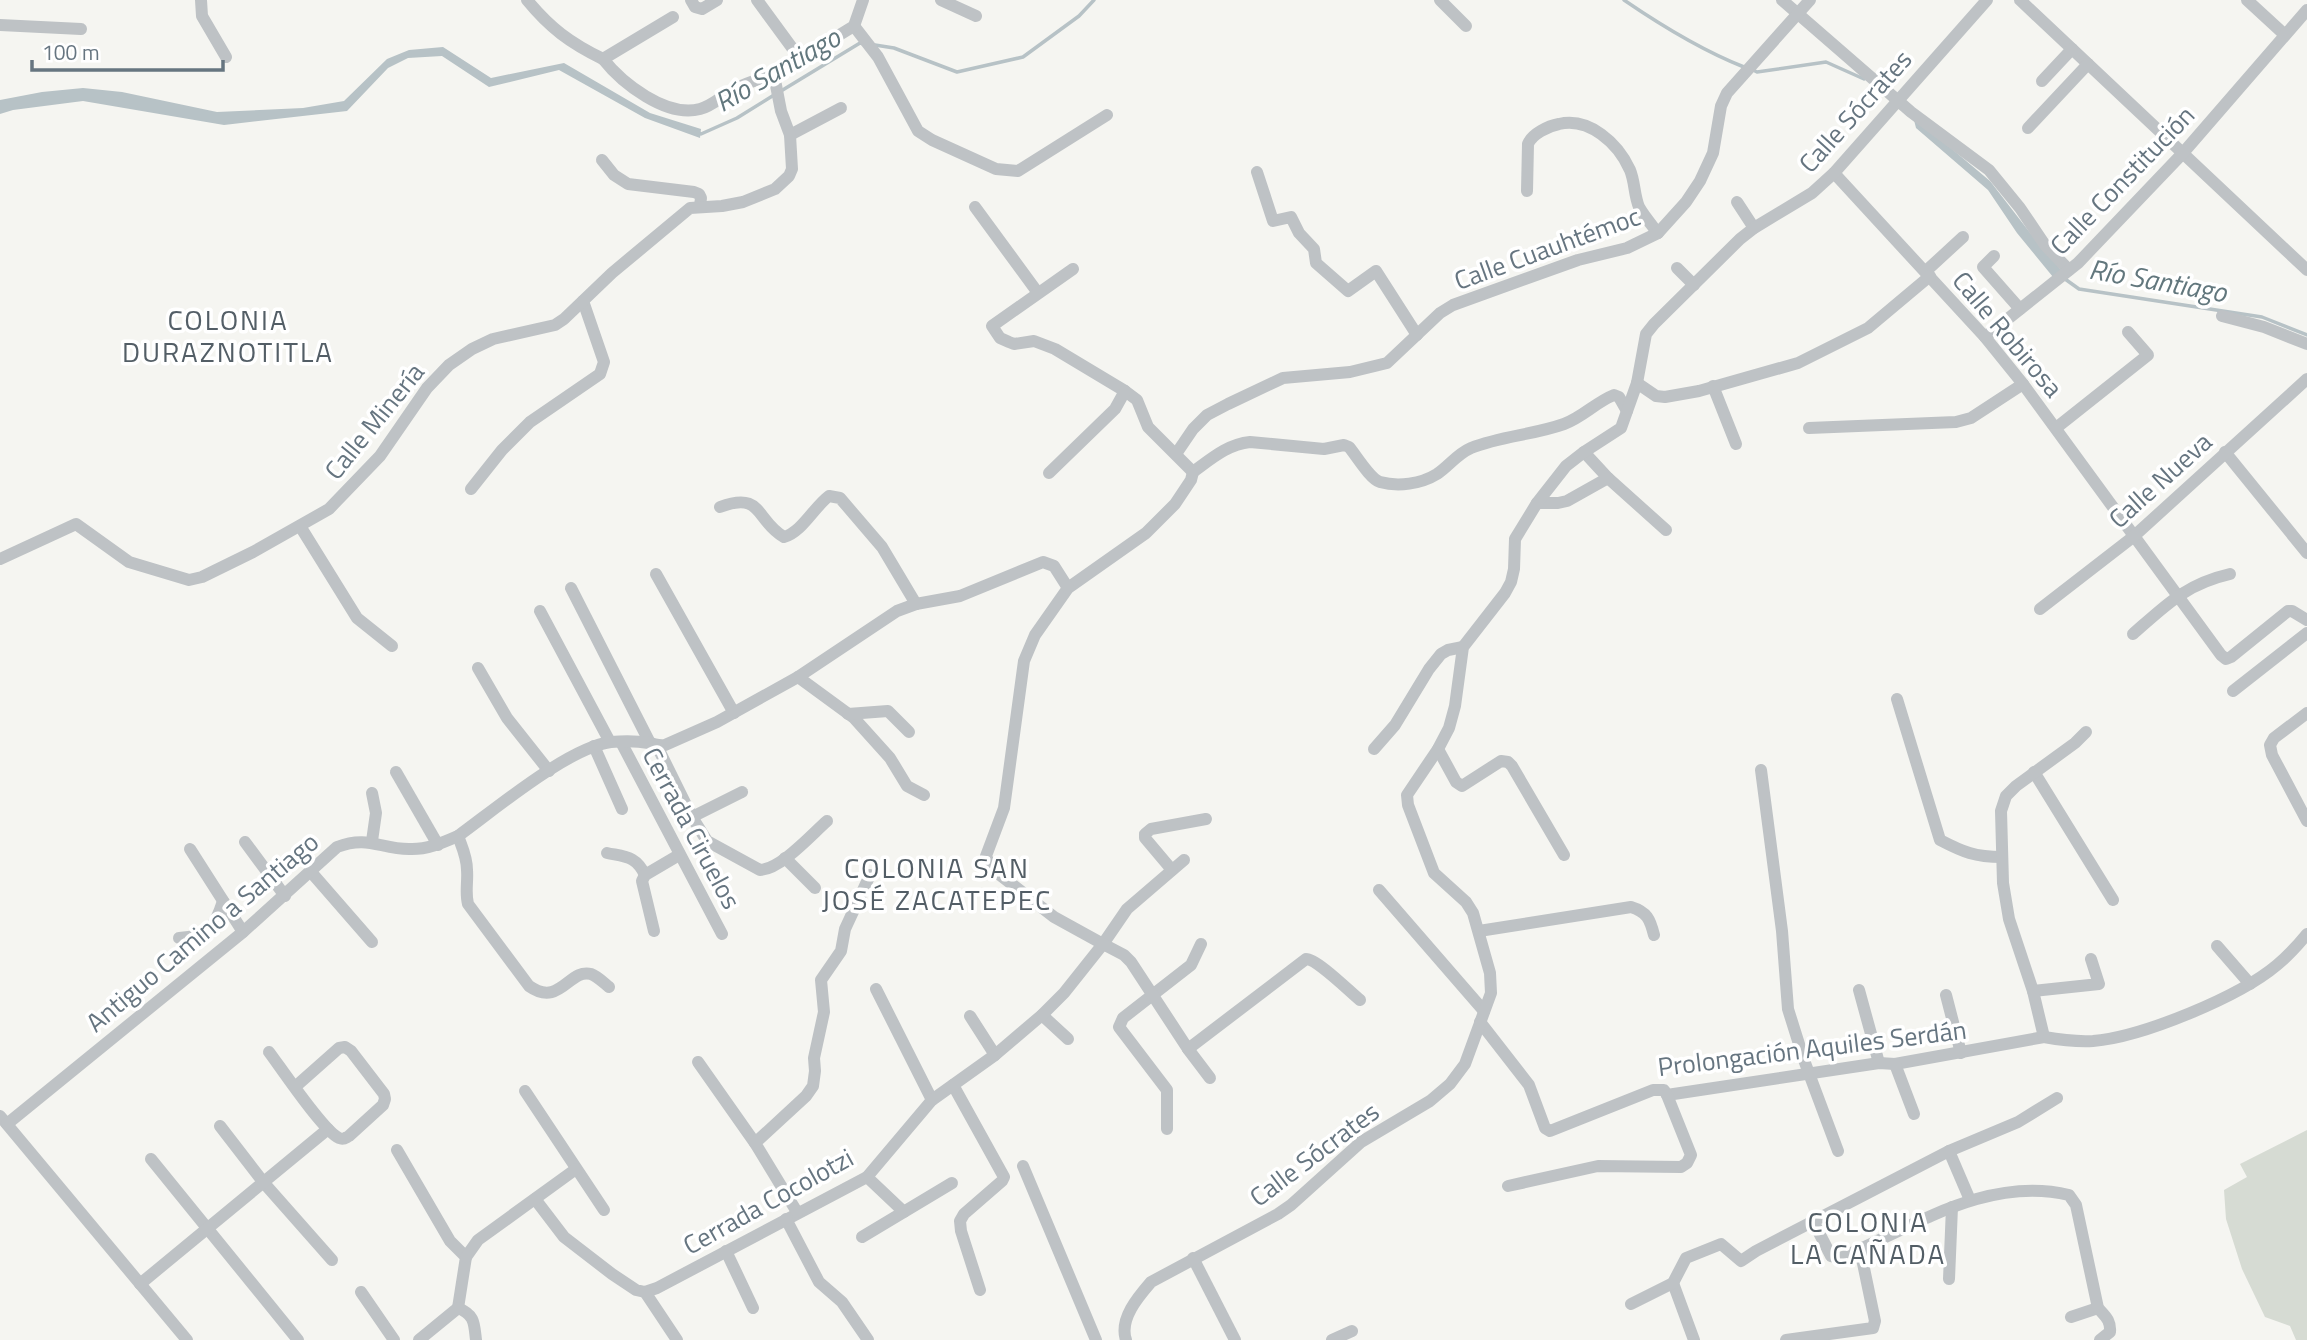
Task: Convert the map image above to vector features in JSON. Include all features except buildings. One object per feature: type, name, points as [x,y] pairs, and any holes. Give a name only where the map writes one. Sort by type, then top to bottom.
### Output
[{"type":"street","points":[[201,0],[202,16],[226,57]]},
{"type":"street","points":[[527,0],[547,24],[578,46],[603,59],[639,93],[671,107],[688,110],[701,109],[751,82],[774,75],[801,60],[854,26],[863,0]]},
{"type":"street","points":[[691,0],[695,7],[702,9],[717,0]]},
{"type":"street","points":[[757,0],[801,60]]},
{"type":"street","points":[[941,0],[976,16]]},
{"type":"street","points":[[1440,0],[1466,26]]},
{"type":"street","points":[[1783,0],[1910,112],[1989,170],[2068,271]]},
{"type":"street","name":"Calle Cuauhtémoc","points":[[1177,454],[1193,429],[1207,415],[1283,378],[1350,372],[1387,363],[1440,313],[1453,305],[1578,260],[1627,248],[1658,233],[1686,202],[1700,181],[1713,153],[1721,106],[1727,93],[1810,0]]},
{"type":"street","name":"Calle Sócrates","points":[[1124,1336],[1128,1315],[1151,1282],[1291,1205],[1361,1142],[1430,1101],[1450,1084],[1465,1064],[1492,993],[1490,974],[1473,913],[1466,902],[1434,873],[1408,805],[1408,795],[1449,728],[1455,706],[1463,647],[1511,582],[1514,539],[1537,503],[1566,467],[1621,428],[1636,383],[1646,334],[1740,239],[1812,193],[1834,173],[1987,0]]},
{"type":"street","points":[[2020,0],[2307,270]]},
{"type":"street","points":[[2247,0],[2284,35]]},
{"type":"street","name":"Calle Constitución","points":[[1985,337],[2068,271],[2183,153],[2307,10]]},
{"type":"street","points":[[603,59],[673,17]]},
{"type":"street","points":[[0,25],[81,29]]},
{"type":"street","points":[[854,26],[878,57],[918,131],[996,169],[1018,171],[1107,115]]},
{"type":"street","points":[[2042,81],[2072,49]]},
{"type":"street","points":[[2028,128],[2088,64]]},
{"type":"street","name":"Calle Minería","points":[[0,559],[76,524],[129,562],[189,580],[202,577],[329,509],[380,456],[427,388],[449,365],[493,339],[555,324],[691,208],[743,202],[775,189],[789,176],[792,169],[790,135],[780,111],[774,75]]},
{"type":"street","points":[[790,135],[841,108]]},
{"type":"street","points":[[1527,191],[1530,139],[1561,123],[1586,126],[1601,132],[1621,156],[1630,170],[1637,204],[1658,233]]},
{"type":"street","points":[[602,160],[614,175],[628,184],[694,192],[701,198],[700,206]]},
{"type":"street","points":[[1257,172],[1273,221],[1291,218],[1299,233],[1314,249],[1315,263],[1348,291],[1376,271],[1417,335]]},
{"type":"street","name":"Calle Robirosa","points":[[1834,173],[1985,337],[2023,384],[2221,655],[2226,659],[2231,657],[2288,611],[2307,620]]},
{"type":"street","points":[[1737,202],[1754,228]]},
{"type":"street","points":[[975,207],[1038,293]]},
{"type":"street","points":[[1636,383],[1656,396],[1665,397],[1798,363],[1868,328],[1928,274],[1963,237]]},
{"type":"street","points":[[1994,256],[1983,267],[2020,309]]},
{"type":"street","points":[[1677,268],[1694,285]]},
{"type":"street","points":[[1073,269],[992,326],[1000,338],[1014,344],[1034,341],[1055,349],[1125,391],[1137,400],[1148,427],[1193,471]]},
{"type":"street","points":[[471,489],[502,450],[530,422],[600,374],[604,362],[583,301]]},
{"type":"street","points":[[2222,316],[2264,327],[2307,344]]},
{"type":"street","points":[[2056,428],[2148,355],[2128,331]]},
{"type":"street","name":"Calle Nueva","points":[[2040,609],[2133,537],[2307,379]]},
{"type":"street","points":[[1809,428],[1956,422],[1971,418],[2023,384]]},
{"type":"street","points":[[1713,386],[1736,444]]},
{"type":"street","points":[[1049,473],[1115,409],[1125,391]]},
{"type":"street","points":[[1210,1077],[1124,955],[1054,917],[991,868],[986,856],[1004,807],[1024,661],[1035,635],[1068,588],[1146,533],[1175,504],[1191,480],[1193,471],[1240,443],[1324,449],[1344,445],[1349,447],[1375,480],[1406,484],[1437,474],[1459,454],[1469,449],[1489,441],[1565,424],[1614,395],[1619,397],[1627,411]]},
{"type":"street","points":[[1584,452],[1608,478],[1666,530]]},
{"type":"street","points":[[2225,452],[2307,553]]},
{"type":"street","points":[[1537,503],[1567,501],[1608,478]]},
{"type":"street","points":[[720,507],[733,502],[747,502],[784,537],[791,535],[820,502],[829,496],[840,498],[882,547],[916,604]]},
{"type":"street","points":[[300,526],[357,618],[392,646]]},
{"type":"street","name":"Antiguo Camino a Santiago","points":[[4,1120],[243,932],[337,847],[350,842],[373,841],[408,849],[438,845],[458,836],[549,771],[594,746],[615,742],[654,745],[675,741],[734,713],[797,677],[897,611],[916,604],[960,596],[1043,562],[1054,566],[1068,588]]},
{"type":"street","points":[[656,573],[734,713]]},
{"type":"street","points":[[2133,634],[2177,596],[2199,583],[2230,574]]},
{"type":"street","points":[[571,589],[707,841],[760,870],[767,870],[827,821]]},
{"type":"street","name":"Cerrada Ciruelos","points":[[541,611],[722,934]]},
{"type":"street","points":[[2233,691],[2307,633]]},
{"type":"street","points":[[1374,749],[1395,725],[1441,654],[1463,647]]},
{"type":"street","points":[[478,668],[507,718],[549,771]]},
{"type":"street","points":[[797,677],[848,714],[890,758],[907,786],[924,795]]},
{"type":"street","points":[[1897,699],[1940,840],[1965,853],[2002,857]]},
{"type":"street","points":[[848,714],[888,711],[909,732]]},
{"type":"street","points":[[2307,713],[2274,738],[2270,745],[2272,755],[2307,821]]},
{"type":"street","points":[[2044,1037],[2009,919],[2003,883],[2001,811],[2006,796],[2086,732]]},
{"type":"street","points":[[594,746],[622,809]]},
{"type":"street","points":[[1438,749],[1456,782],[1462,786],[1501,761],[1508,762],[1564,855]]},
{"type":"street","points":[[1761,770],[1782,931],[1788,1009],[1838,1151]]},
{"type":"street","points":[[396,772],[438,845]]},
{"type":"street","points":[[2034,772],[2113,900]]},
{"type":"street","points":[[692,817],[742,792]]},
{"type":"street","points":[[372,793],[376,813],[373,841]]},
{"type":"street","points":[[1172,870],[1145,838],[1145,834],[1151,829],[1206,819]]},
{"type":"street","points":[[458,836],[466,856],[465,890],[468,904],[529,986],[539,993],[549,993],[582,974],[592,974],[609,987]]},
{"type":"street","points":[[245,842],[285,896]]},
{"type":"street","points":[[190,849],[243,932]]},
{"type":"street","points":[[607,853],[634,859],[640,864],[645,875]]},
{"type":"street","points":[[654,931],[642,881],[645,875],[679,855]]},
{"type":"street","points":[[785,858],[815,888]]},
{"type":"street","name":"Cerrada Cocolotzi","points":[[645,1292],[867,1177],[932,1100],[995,1055],[1064,993],[1128,909],[1184,860]]},
{"type":"street","points":[[311,872],[372,942]]},
{"type":"street","points":[[755,1143],[806,1096],[813,1086],[814,1058],[824,1012],[821,980],[842,951],[845,929],[870,874]]},
{"type":"street","points":[[1379,890],[1482,1017]]},
{"type":"street","points":[[179,938],[199,936],[210,930],[223,901]]},
{"type":"street","points":[[1479,931],[1631,907],[1641,910],[1650,920],[1654,935]]},
{"type":"street","name":"Prolongación Aquiles Serdán","points":[[1482,1017],[1529,1085],[1545,1128],[1550,1131],[1653,1090],[1664,1090],[1667,1095],[1879,1063],[1895,1064],[2044,1037],[2081,1041],[2124,1035],[2181,1017],[2250,984],[2276,967],[2307,934]]},
{"type":"street","points":[[1167,1129],[1167,1090],[1119,1027],[1123,1018],[1191,965],[1201,944]]},
{"type":"street","points":[[2217,946],[2250,984]]},
{"type":"street","points":[[1188,1049],[1306,959],[1318,963],[1360,1000]]},
{"type":"street","points":[[2032,991],[2099,984],[2091,959]]},
{"type":"street","points":[[876,989],[932,1100]]},
{"type":"street","points":[[1859,990],[1879,1063]]},
{"type":"street","points":[[1946,995],[1961,1053]]},
{"type":"street","points":[[1042,1015],[1068,1040]]},
{"type":"street","points":[[970,1016],[995,1055]]},
{"type":"street","points":[[269,1052],[295,1087],[328,1129],[339,1138],[345,1139],[383,1105],[385,1099],[351,1051],[345,1047],[340,1048],[295,1087]]},
{"type":"street","points":[[698,1062],[755,1143],[792,1216],[819,1282],[842,1301],[868,1340]]},
{"type":"street","points":[[1895,1064],[1914,1114]]},
{"type":"street","points":[[953,1085],[1004,1177],[964,1214],[960,1222],[980,1290]]},
{"type":"street","points":[[525,1091],[604,1210]]},
{"type":"street","points":[[1508,1186],[1598,1166],[1681,1167],[1691,1155],[1667,1095]]},
{"type":"street","points":[[1630,1304],[1672,1283],[1686,1258],[1721,1244],[1741,1261],[1949,1151],[2018,1122],[2057,1098]]},
{"type":"street","points":[[4,1120],[187,1340]]},
{"type":"street","points":[[220,1126],[264,1183],[332,1259]]},
{"type":"street","points":[[140,1284],[328,1129]]},
{"type":"street","points":[[397,1150],[450,1241],[466,1257]]},
{"type":"street","points":[[1949,1151],[1970,1200]]},
{"type":"street","points":[[151,1159],[298,1340]]},
{"type":"street","points":[[1023,1166],[1096,1340]]},
{"type":"street","points":[[419,1340],[458,1308],[466,1257],[478,1240],[576,1169]]},
{"type":"street","points":[[867,1177],[904,1212]]},
{"type":"street","points":[[862,1237],[952,1183]]},
{"type":"street","points":[[1813,1221],[1831,1256],[1840,1258],[1952,1207],[1995,1193],[2040,1191],[2069,1195],[2076,1205],[2098,1308],[2110,1324],[2105,1336]]},
{"type":"street","points":[[535,1199],[564,1237],[612,1274],[636,1290],[645,1292],[677,1340]]},
{"type":"street","points":[[1950,1279],[1952,1207]]},
{"type":"street","points":[[1786,1340],[1873,1328],[1875,1321],[1860,1249]]},
{"type":"street","points":[[726,1251],[753,1308]]},
{"type":"street","points":[[1193,1258],[1235,1340]]},
{"type":"street","points":[[1672,1283],[1694,1340]]},
{"type":"street","points":[[361,1292],[394,1340]]},
{"type":"street","points":[[458,1308],[468,1312],[473,1318],[476,1340]]},
{"type":"street","points":[[2071,1317],[2098,1308]]},
{"type":"street","points":[[1332,1340],[1352,1331]]},
{"type":"street","points":[[1110,1340],[1124,1336]]},
{"type":"shaded area","points":[[443,47],[491,78],[564,63],[650,113],[701,129],[700,138],[645,118],[559,70],[489,87],[442,56],[408,58],[388,68],[347,111],[224,125],[83,101],[0,114],[0,100],[83,88],[122,92],[217,112],[303,108],[344,101],[387,59],[409,50]]},
{"type":"shaded area","points":[[1914,120],[1990,181],[2062,271],[2053,277],[2017,233],[1988,190],[1916,128]]},
{"type":"shaded area","points":[[2307,1130],[2307,1340],[2296,1340],[2290,1326],[2265,1317],[2242,1269],[2226,1219],[2224,1190],[2247,1177],[2240,1164]]},
{"type":"waterway","name":"Río Santiago","points":[[875,45],[894,48],[957,72],[1023,57],[1079,16],[1094,0]]},
{"type":"waterway","name":"Río Santiago","points":[[1624,0],[1682,37],[1744,67]]},
{"type":"waterway","name":"Río Santiago","points":[[781,91],[860,43],[864,44]]},
{"type":"waterway","name":"Río Santiago","points":[[1751,69],[1757,72],[1826,62],[1864,79]]},
{"type":"waterway","name":"Río Santiago","points":[[697,132],[701,134],[737,118],[774,95]]},
{"type":"waterway","name":"Río Santiago","points":[[2065,279],[2079,289],[2262,317],[2307,335]]},
{"type":"district","name":"COLONIA DURAZNOTITLA","points":[[228,335]]},
{"type":"district","name":"COLONIA SAN JOSÉ ZACATEPEC","points":[[937,883]]},
{"type":"district","name":"COLONIA LA CAÑADA","points":[[1868,1237]]}]
